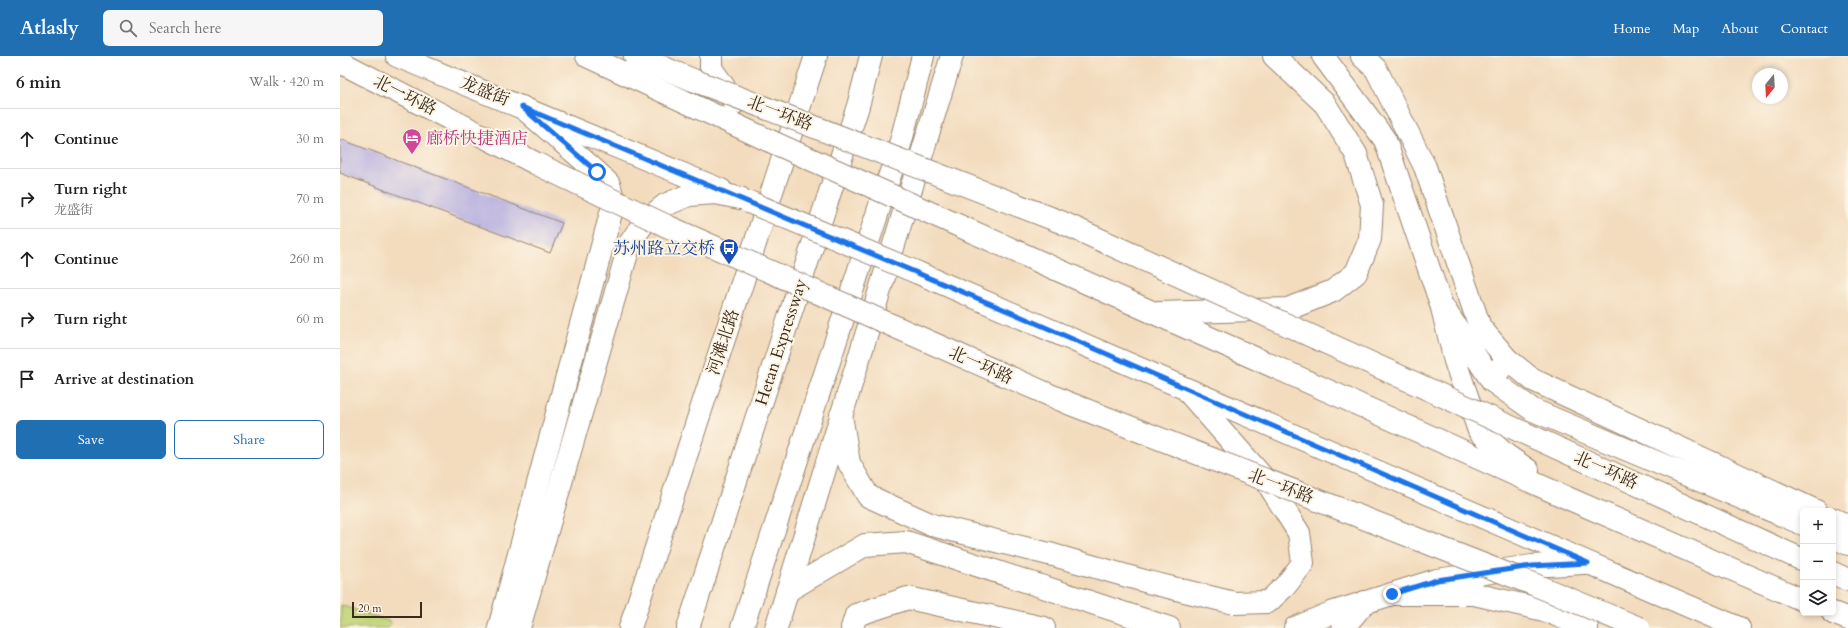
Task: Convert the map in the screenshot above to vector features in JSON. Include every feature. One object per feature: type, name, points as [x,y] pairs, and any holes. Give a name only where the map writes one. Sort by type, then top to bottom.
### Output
[{"type":"main road","name":"龙盛街","points":[[397,56],[745,200]]},
{"type":"main road","points":[[587,56],[764,138],[1154,313],[1572,500],[1800,599]]},
{"type":"main road","name":"北一环路","points":[[635,56],[1061,222],[1800,559]]},
{"type":"main road","points":[[711,56],[711,68],[764,138]]},
{"type":"main road","name":"河滩北路","points":[[630,628],[816,56]]},
{"type":"main road","name":"Hetan Expressway","points":[[688,628],[858,106],[871,56]]},
{"type":"main road","points":[[742,628],[901,141],[923,56]]},
{"type":"main road","points":[[776,628],[952,56]]},
{"type":"main road","points":[[1154,313],[1288,308],[1333,291],[1356,273],[1370,239],[1372,205],[1356,154],[1325,104],[1274,56]]},
{"type":"main road","points":[[1323,56],[1385,140],[1441,304],[1455,361],[1479,431],[1506,455],[1572,500]]},
{"type":"main road","points":[[1362,56],[1376,69],[1426,167],[1480,327],[1506,360],[1533,380],[1810,508]]},
{"type":"main road","name":"北一环路","points":[[340,62],[535,163],[662,224],[1068,403],[1533,584],[1639,628]]},
{"type":"main road","points":[[498,628],[614,202],[609,184],[522,107]]},
{"type":"main road","points":[[519,628],[630,242],[645,221],[665,205],[689,195],[715,193],[745,200],[916,272],[1739,628]]},
{"type":"main road","points":[[1441,304],[1492,381],[1533,410],[1800,523]]},
{"type":"main road","points":[[1492,381],[1506,360]]},
{"type":"main road","points":[[841,415],[849,463],[868,496],[932,525],[1053,555],[1148,582],[1234,603],[1268,602],[1286,586],[1303,562],[1299,533],[1267,482],[1186,389]]},
{"type":"main road","points":[[1836,525],[1842,536]]},
{"type":"main road","points":[[787,591],[865,545],[906,542],[1169,628]]},
{"type":"main road","points":[[1295,628],[1331,613],[1437,580],[1532,566],[1588,563]]},
{"type":"main road","points":[[1836,574],[1848,580]]},
{"type":"main road","points":[[1392,594],[1474,594],[1544,610],[1587,628]]},
{"type":"main road","points":[[852,628],[856,615],[908,598],[1044,628]]},
{"type":"main road","points":[[1343,628],[1365,602]]},
{"type":"main road","points":[[1836,614],[1848,619]]},
{"type":"green space","points":[[341,605],[391,622],[389,628],[340,628]]},
{"type":"building","points":[[340,139],[562,223],[550,253],[340,173]]},
{"type":"place","name":"廊桥快捷酒店","points":[[412,155]]},
{"type":"place","name":"苏州路立交桥","points":[[729,265]]},
{"type":"route","points":[[597,172],[522,107],[1015,314],[1588,563],[1532,566],[1437,580],[1392,594]]}]
